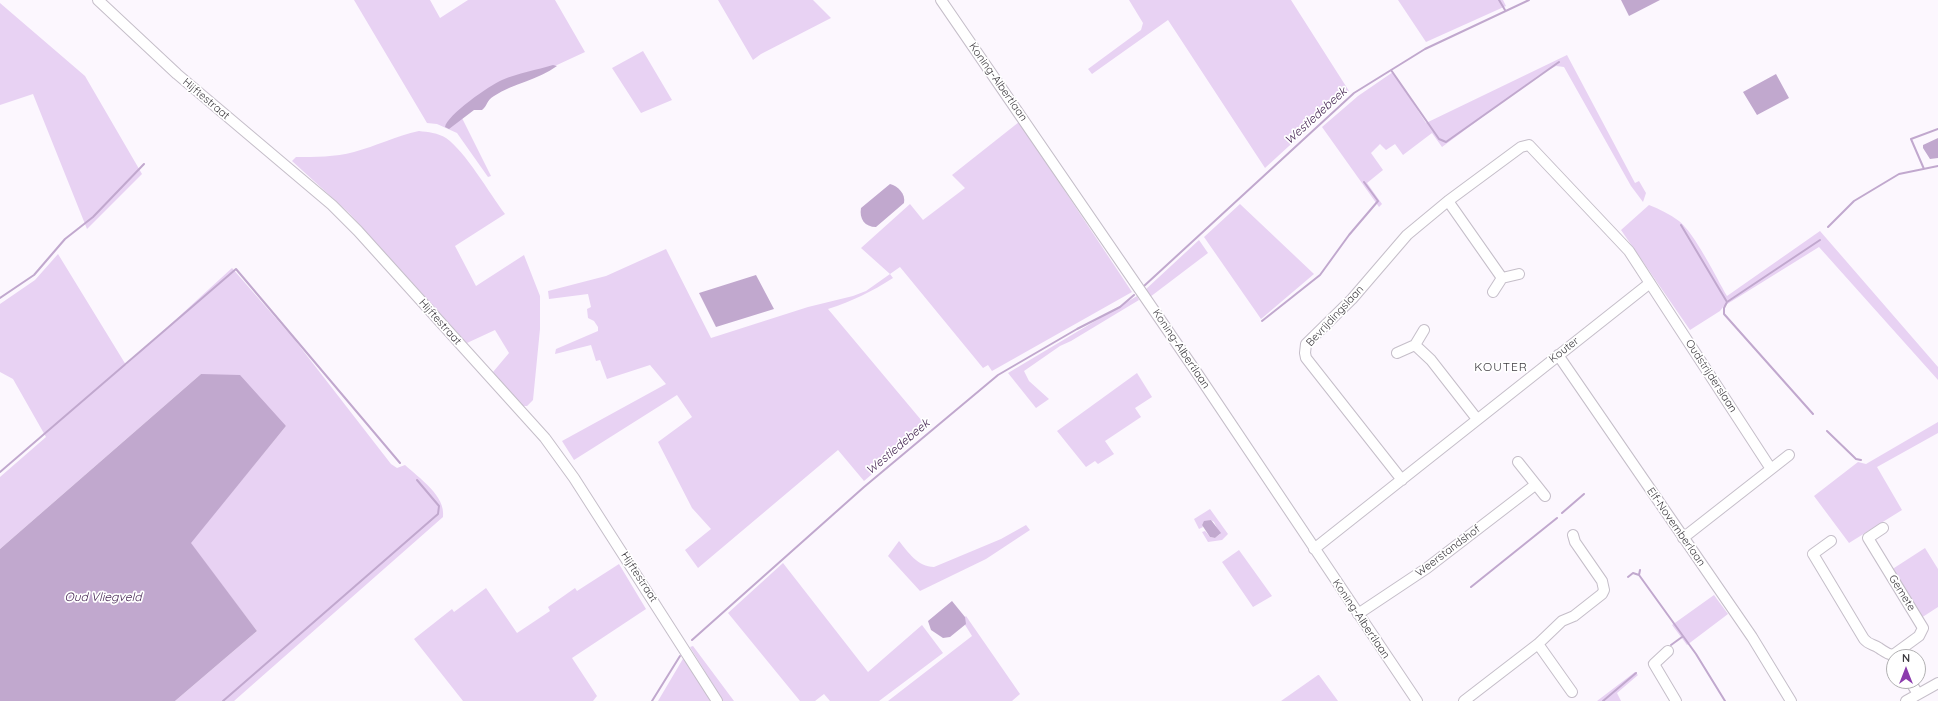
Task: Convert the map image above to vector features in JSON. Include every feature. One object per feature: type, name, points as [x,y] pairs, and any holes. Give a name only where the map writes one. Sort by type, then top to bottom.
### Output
[{"type":"street","name":"Hijftestraat","points":[[98,0],[177,74],[338,210],[545,438],[574,478],[717,701]]},
{"type":"street","name":"Koning-Albertlaan","points":[[941,0],[1190,363],[1417,701]]},
{"type":"street","name":"Bevrijdingslaan","points":[[1402,480],[1306,358],[1305,348],[1306,344],[1352,299],[1407,235],[1448,201],[1521,147],[1529,145],[1616,235],[1629,251],[1650,283]]},
{"type":"street","points":[[1448,201],[1502,278]]},
{"type":"street","points":[[1493,292],[1502,278],[1519,274]]},
{"type":"street","name":"Kouter","points":[[1314,549],[1650,283]]},
{"type":"street","name":"Oudstrijderslaan","points":[[1650,283],[1771,469]]},
{"type":"street","points":[[1398,353],[1415,345],[1424,330]]},
{"type":"street","points":[[1415,345],[1431,360],[1478,419]]},
{"type":"street","name":"Elf-Novemberlaan","points":[[1558,355],[1752,637],[1791,701]]},
{"type":"street","points":[[1683,538],[1789,455]]},
{"type":"street","points":[[1518,462],[1545,496]]},
{"type":"street","name":"Weerstandshof","points":[[1358,614],[1427,568],[1535,485]]},
{"type":"street","name":"Gemete","points":[[1883,528],[1868,538],[1923,628],[1919,636],[1904,649]]},
{"type":"street","points":[[1464,701],[1538,644],[1562,621],[1574,616],[1604,590],[1602,581],[1575,542],[1573,535]]},
{"type":"street","name":"Gemete","points":[[1831,541],[1813,554],[1864,639],[1869,645],[1878,647],[1886,654]]},
{"type":"street","points":[[1538,644],[1572,692]]},
{"type":"street","points":[[1668,651],[1654,664],[1676,701]]},
{"type":"street","points":[[1906,701],[1938,683]]},
{"type":"street","points":[[1915,689],[1918,694]]},
{"type":"shaded area","points":[[354,0],[430,0],[440,18],[468,0],[555,0],[585,52],[501,91],[461,116],[491,176],[488,177],[457,133],[437,124],[427,123]]},
{"type":"shaded area","points":[[718,0],[813,0],[831,18],[761,54],[753,60]]},
{"type":"shaded area","points":[[1129,0],[1291,0],[1349,91],[1265,168],[1168,20],[1092,74],[1088,69],[1141,30],[1143,23]]},
{"type":"shaded area","points":[[1398,0],[1503,0],[1506,6],[1426,42]]},
{"type":"shaded area","points":[[0,3],[85,76],[142,174],[87,229],[33,94],[0,105]]},
{"type":"shaded area","points":[[643,51],[672,100],[641,113],[612,68]]},
{"type":"shaded area","points":[[1567,55],[1635,183],[1639,181],[1646,193],[1643,202],[1631,186],[1564,67],[1556,66],[1539,75],[1442,147],[1432,133],[1403,155],[1395,144],[1386,150],[1380,144],[1371,153],[1383,170],[1367,183],[1382,204],[1379,207],[1322,127],[1358,96],[1393,72],[1426,123]]},
{"type":"shaded area","points":[[1019,122],[1132,292],[992,371],[988,365],[983,368],[900,267],[890,274],[861,248],[910,204],[923,220],[965,188],[952,175]]},
{"type":"shaded area","points":[[419,131],[440,135],[453,144],[469,162],[505,214],[455,246],[476,286],[524,255],[540,296],[540,329],[533,400],[527,406],[523,406],[493,372],[509,353],[495,330],[467,343],[349,213],[292,161],[296,157],[318,157],[347,154]]},
{"type":"shaded area","points":[[1240,204],[1314,274],[1261,319],[1204,237]]},
{"type":"shaded area","points":[[1649,205],[1672,216],[1685,227],[1698,245],[1727,296],[1820,231],[1938,367],[1938,380],[1819,247],[1724,306],[1720,311],[1690,330],[1621,230]]},
{"type":"shaded area","points":[[1199,240],[1208,253],[1150,297],[1145,290]]},
{"type":"shaded area","points":[[666,249],[711,338],[808,307],[853,296],[866,291],[890,274],[893,278],[877,288],[862,296],[828,309],[927,427],[864,481],[838,450],[698,568],[685,550],[711,529],[692,508],[658,442],[692,417],[677,395],[574,460],[562,441],[666,384],[650,365],[607,379],[600,360],[596,361],[591,345],[555,354],[556,349],[598,331],[598,327],[594,321],[588,318],[587,309],[591,307],[588,294],[549,299],[548,291],[606,276]]},
{"type":"shaded area","points":[[58,254],[126,365],[232,268],[294,339],[391,464],[397,468],[405,465],[430,488],[436,495],[443,509],[443,517],[234,701],[175,701],[257,631],[190,543],[286,426],[201,374],[0,549],[0,477],[46,437],[13,379],[0,372],[0,304],[35,280]]},
{"type":"shaded area","points":[[1137,296],[1139,300],[1071,341],[1060,346],[1024,371],[1029,381],[1049,399],[1036,408],[1008,373]]},
{"type":"shaded area","points":[[1137,373],[1152,397],[1135,408],[1141,417],[1105,441],[1114,454],[1098,464],[1095,461],[1086,467],[1057,431]]},
{"type":"shaded area","points":[[1938,422],[1938,433],[1877,467],[1902,510],[1849,543],[1814,496],[1858,462],[1866,464]]},
{"type":"shaded area","points":[[1210,509],[1228,534],[1222,540],[1208,542],[1202,532],[1205,531],[1210,537],[1215,538],[1220,534],[1214,522],[1211,520],[1202,524],[1203,527],[1199,529],[1194,519]]},
{"type":"shaded area","points":[[1026,525],[1030,530],[986,559],[920,591],[888,556],[899,541],[918,562],[934,567],[1001,539]]},
{"type":"shaded area","points":[[1925,548],[1938,569],[1938,607],[1921,618],[1891,570]]},
{"type":"shaded area","points":[[1239,550],[1272,596],[1253,607],[1222,562]]},
{"type":"shaded area","points":[[783,563],[868,672],[922,625],[943,653],[879,701],[830,701],[824,694],[815,701],[800,701],[728,613]]},
{"type":"shaded area","points":[[619,564],[646,609],[572,658],[597,696],[593,701],[463,701],[414,639],[452,609],[454,612],[486,588],[517,633],[550,611],[548,607],[575,588],[577,591]]},
{"type":"shaded area","points":[[1714,595],[1728,614],[1687,645],[1672,625]]},
{"type":"shaded area","points":[[966,616],[1020,694],[1012,701],[888,701],[972,636],[962,620]]},
{"type":"shaded area","points":[[693,646],[734,701],[723,701],[690,647]]},
{"type":"shaded area","points":[[684,657],[708,695],[710,701],[658,701]]},
{"type":"shaded area","points":[[1635,672],[1638,675],[1617,693],[1621,701],[1597,701]]},
{"type":"shaded area","points":[[1318,675],[1338,701],[1281,701]]},
{"type":"water","points":[[1621,0],[1660,0],[1629,16]]},
{"type":"water","points":[[553,65],[557,66],[542,75],[510,88],[491,98],[482,110],[474,110],[449,129],[445,127],[453,115],[461,108],[496,83],[514,75]]},
{"type":"water","points":[[1776,74],[1789,98],[1757,115],[1743,92]]},
{"type":"water","points":[[1938,138],[1938,158],[1930,159],[1923,148],[1923,145]]},
{"type":"water","points":[[890,184],[901,191],[904,197],[904,203],[876,227],[869,226],[862,219],[861,208]]},
{"type":"water","points":[[756,275],[774,309],[716,327],[699,293]]},
{"type":"water","name":"Oud Vliegveld","points":[[201,374],[240,375],[286,426],[191,543],[257,631],[175,701],[0,701],[0,549]]},
{"type":"water","points":[[1211,520],[1221,533],[1215,538],[1210,537],[1202,525],[1204,521]]},
{"type":"water","points":[[952,601],[965,617],[966,624],[950,637],[943,638],[931,630],[928,621]]},
{"type":"waterway","points":[[1499,0],[1505,10]]},
{"type":"waterway","name":"Westledebeek","points":[[1144,286],[1354,93],[1425,49],[1529,0]]},
{"type":"waterway","points":[[1391,70],[1439,139],[1446,142],[1559,62]]},
{"type":"waterway","points":[[1924,169],[1911,139],[1938,129]]},
{"type":"waterway","points":[[0,298],[34,275],[65,239],[93,217],[144,164]]},
{"type":"waterway","points":[[1828,227],[1854,201],[1899,174],[1938,166]]},
{"type":"waterway","points":[[1262,321],[1320,275],[1349,235],[1378,201],[1364,182]]},
{"type":"waterway","points":[[1681,225],[1727,302],[1820,240]]},
{"type":"waterway","points":[[0,472],[236,269],[400,463]]},
{"type":"waterway","name":"Westledebeek","points":[[692,640],[864,487],[998,375],[1077,329],[1120,307],[1134,295]]},
{"type":"waterway","points":[[1727,302],[1724,308],[1724,314],[1813,414]]},
{"type":"waterway","points":[[1827,431],[1856,459],[1861,460]]},
{"type":"waterway","points":[[223,701],[438,514],[439,506],[417,480]]},
{"type":"waterway","points":[[1562,513],[1584,494]]},
{"type":"waterway","points":[[1471,587],[1557,518]]},
{"type":"waterway","points":[[1639,575],[1640,570]]},
{"type":"waterway","points":[[1628,577],[1633,573],[1639,575],[1696,654],[1725,701]]},
{"type":"waterway","points":[[1671,645],[1682,637]]},
{"type":"waterway","name":"Westledebeek","points":[[652,701],[680,656]]},
{"type":"waterway","points":[[1603,701],[1636,673]]},
{"type":"district","name":"KOUTER","points":[[1501,367]]}]
